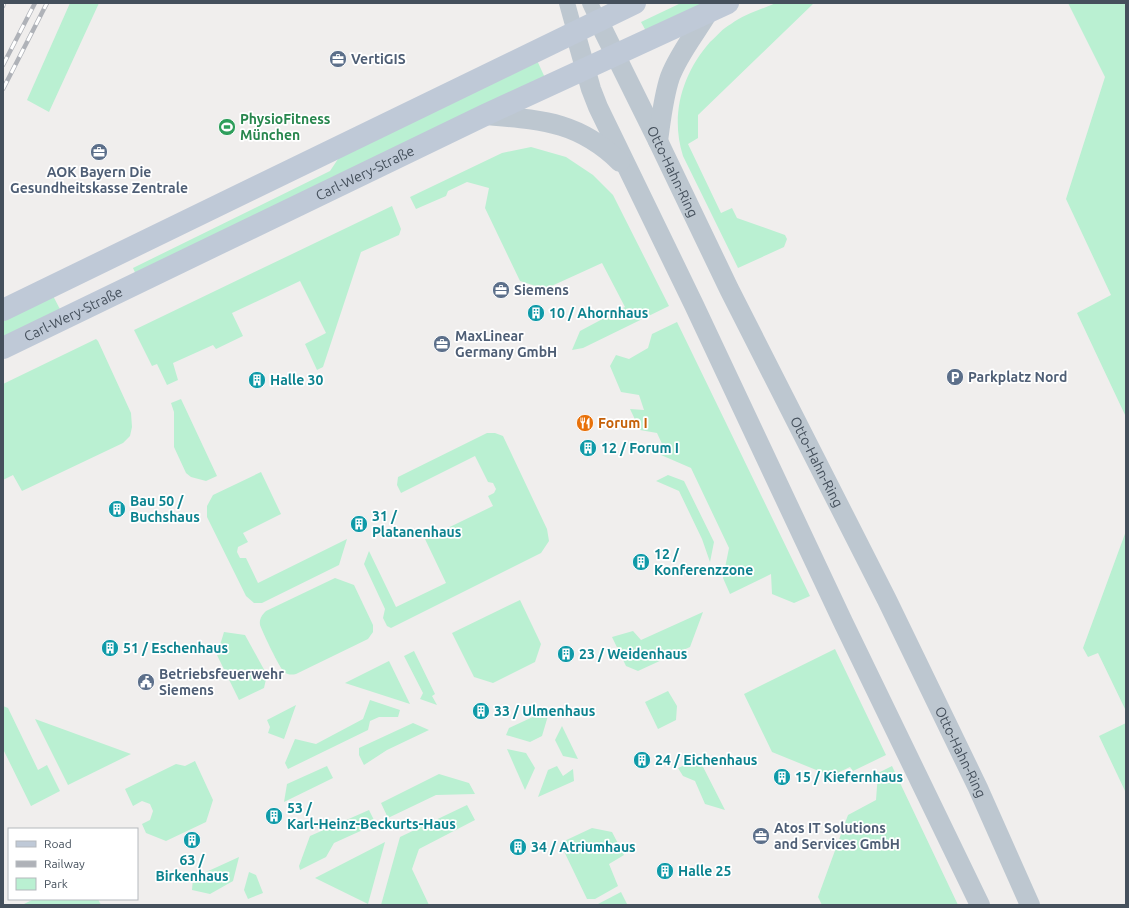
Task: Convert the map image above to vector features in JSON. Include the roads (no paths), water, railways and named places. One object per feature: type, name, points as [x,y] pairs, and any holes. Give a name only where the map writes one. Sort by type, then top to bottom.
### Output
[{"type":"main road","points":[[3,310],[575,32],[594,12],[635,3]]},
{"type":"main road","name":"Carl-Wery-Straße","points":[[3,348],[485,115],[719,7]]},
{"type":"street","points":[[567,3],[585,69],[598,107],[694,305],[843,622],[980,905]]},
{"type":"street","points":[[658,141],[670,76],[683,51],[719,7]]},
{"type":"street","name":"Otto-Hahn-Ring","points":[[594,12],[729,289],[884,594],[978,788],[1030,905]]},
{"type":"street","points":[[485,115],[534,120],[576,130],[606,148],[629,170]]},
{"type":"railway","points":[[3,65],[35,3]]},
{"type":"railway","points":[[3,89],[47,3]]},
{"type":"place","name":"VertiGIS","points":[[338,59]]},
{"type":"place","name":"PhysioFitness München","points":[[227,127]]},
{"type":"place","name":"AOK Bayern Die Gesundheitskasse Zentrale","points":[[99,152]]},
{"type":"place","name":"Siemens","points":[[501,290]]},
{"type":"place","name":"10 / Ahornhaus","points":[[536,313]]},
{"type":"place","name":"MaxLinear Germany GmbH","points":[[442,344]]},
{"type":"place","name":"Parkplatz Nord","points":[[955,377]]},
{"type":"place","name":"Halle 30","points":[[257,380]]},
{"type":"place","name":"Forum I","points":[[585,423]]},
{"type":"place","name":"12 / Forum I","points":[[588,448]]},
{"type":"place","name":"Bau 50 / Buchshaus","points":[[117,509]]},
{"type":"place","name":"31 / Platanenhaus","points":[[359,524]]},
{"type":"place","name":"12 / Konferenzzone","points":[[641,562]]},
{"type":"place","name":"51 / Eschenhaus","points":[[110,648]]},
{"type":"place","name":"23 / Weidenhaus","points":[[566,654]]},
{"type":"place","name":"Betriebsfeuerwehr Siemens","points":[[146,682]]},
{"type":"place","name":"33 / Ulmenhaus","points":[[481,711]]},
{"type":"place","name":"24 / Eichenhaus","points":[[642,760]]},
{"type":"place","name":"15 / Kiefernhaus","points":[[782,777]]},
{"type":"place","name":"53 / Karl-Heinz-Beckurts-Haus","points":[[274,816]]},
{"type":"place","name":"Atos IT Solutions and Services GmbH","points":[[761,836]]},
{"type":"place","name":"63 / Birkenhaus","points":[[192,840]]},
{"type":"place","name":"34 / Atriumhaus","points":[[518,847]]},
{"type":"place","name":"Halle 25","points":[[665,871]]}]
